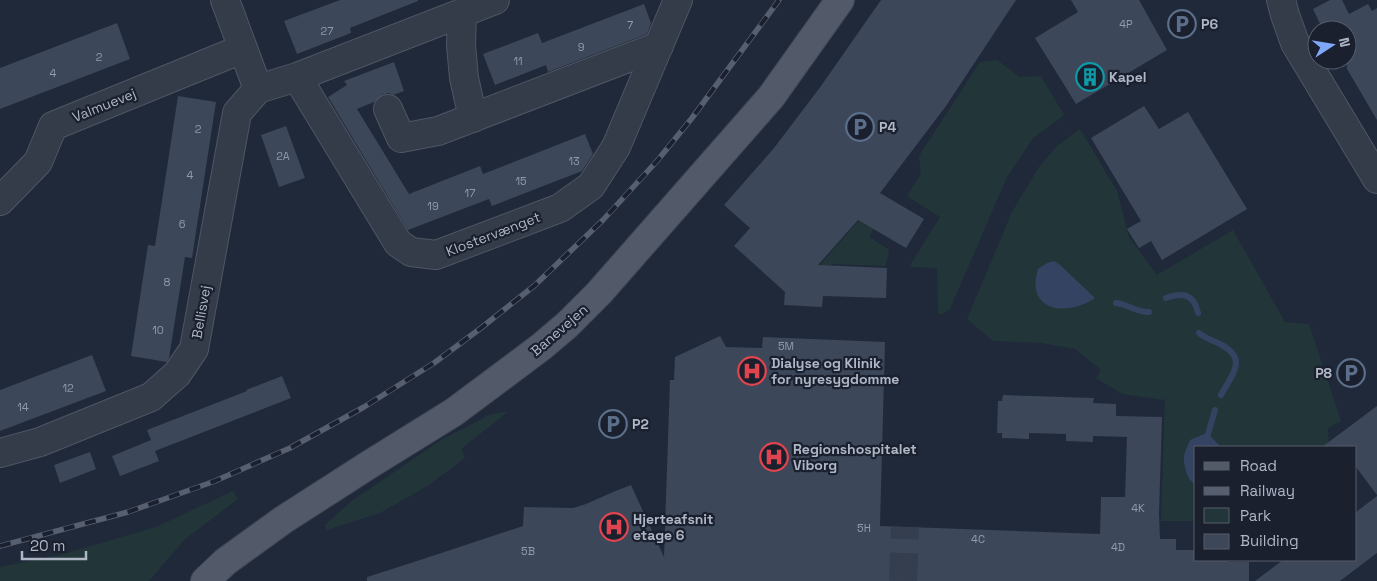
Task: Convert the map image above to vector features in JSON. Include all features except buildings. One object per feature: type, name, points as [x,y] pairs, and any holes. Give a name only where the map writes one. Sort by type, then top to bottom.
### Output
[{"type":"main road","name":"Banevejen","points":[[205,581],[225,562],[283,520],[454,412],[541,347],[567,325],[599,294],[771,97],[840,0]]},
{"type":"street","points":[[225,0],[258,89],[297,77],[495,0]]},
{"type":"street","name":"Klostervænget","points":[[297,77],[398,243],[411,252],[436,255],[560,208],[591,186],[616,147],[678,0]]},
{"type":"street","points":[[1281,0],[1284,15],[1295,43],[1377,179]]},
{"type":"street","points":[[462,13],[461,44],[464,78],[473,118]]},
{"type":"street","points":[[388,109],[401,138],[438,131],[659,46]]},
{"type":"street","name":"Valmuevej","points":[[0,202],[38,162],[53,126],[242,49]]},
{"type":"street","name":"Bellisvej","points":[[0,453],[40,442],[151,396],[177,374],[194,349],[237,113],[258,89]]},
{"type":"green space","points":[[997,60],[1020,77],[1041,76],[1064,115],[1033,138],[1007,177],[950,309],[938,315],[937,268],[909,267],[940,217],[907,196],[921,174],[919,156],[980,62]]},
{"type":"green space","points":[[1080,129],[1117,191],[1129,237],[1157,275],[1233,230],[1285,322],[1309,324],[1341,421],[1328,428],[1329,446],[1194,446],[1194,521],[1161,521],[1165,400],[1122,394],[1096,378],[1101,370],[1075,349],[1041,343],[993,341],[967,319],[1012,212],[1039,167],[1056,147]]},
{"type":"green space","points":[[881,195],[889,201],[869,237],[888,249],[889,254],[885,266],[832,264],[826,287],[806,281]]},
{"type":"green space","points":[[509,411],[461,449],[465,458],[429,485],[380,513],[327,530],[325,525],[353,500],[443,439],[489,415]]},
{"type":"green space","points":[[233,491],[238,499],[184,540],[149,581],[0,581],[0,567],[60,555],[156,527]]},
{"type":"water","points":[[1054,261],[1095,298],[1072,308],[1061,309],[1051,307],[1043,302],[1037,294],[1038,269]]},
{"type":"water","points":[[1208,434],[1220,446],[1194,446],[1194,484],[1187,474],[1184,463],[1184,455],[1190,440]]},
{"type":"waterway","points":[[1166,298],[1178,295],[1187,296],[1194,302],[1198,313]]},
{"type":"waterway","points":[[1116,303],[1149,312]]},
{"type":"waterway","points":[[1199,333],[1220,344],[1234,355],[1236,367],[1221,395]]},
{"type":"waterway","points":[[1208,434],[1215,410]]},
{"type":"tunnel","points":[[903,581],[905,527]]},
{"type":"railway","points":[[0,546],[128,512],[215,481],[290,448],[364,407],[434,363],[534,286],[603,220],[657,161],[692,118],[779,0]]},
{"type":"place","name":"P6","points":[[1182,24]]},
{"type":"place","name":"Kapel","points":[[1090,77]]},
{"type":"place","name":"P4","points":[[860,127]]},
{"type":"place","name":"Dialyse og Klinik for nyresygdomme","points":[[752,371]]},
{"type":"place","name":"P8","points":[[1351,373]]},
{"type":"place","name":"P2","points":[[613,424]]},
{"type":"place","name":"Regionshospitalet Viborg","points":[[774,457]]},
{"type":"place","name":"Hjerteafsnit etage 6","points":[[614,527]]}]
